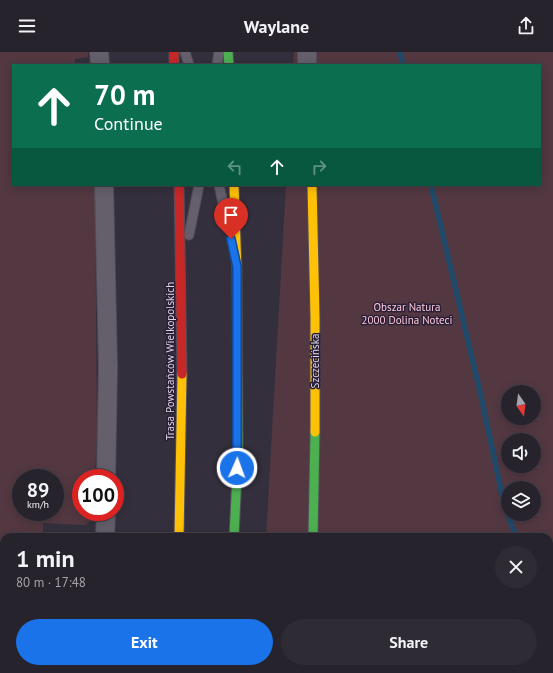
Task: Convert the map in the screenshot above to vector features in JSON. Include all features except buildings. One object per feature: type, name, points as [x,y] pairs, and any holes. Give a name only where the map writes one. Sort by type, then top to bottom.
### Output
[{"type":"main road","points":[[174,52],[174,64]]},
{"type":"main road","points":[[228,52],[229,64]]},
{"type":"main road","name":"Trasa Powstańców Wielkopolskich","points":[[179,186],[182,268],[182,458],[179,533]]},
{"type":"main road","points":[[234,186],[237,267],[238,454],[234,533]]},
{"type":"main road","name":"Szczecińska","points":[[312,186],[315,430],[313,533]]},
{"type":"street","points":[[99,52],[100,64]]},
{"type":"street","points":[[307,52],[307,64]]},
{"type":"street","points":[[104,186],[108,367],[106,469]]},
{"type":"street","points":[[105,533],[106,521]]},
{"type":"lane","points":[[186,52],[189,64]]},
{"type":"lane","points":[[217,64],[218,52]]},
{"type":"lane","points":[[182,268],[200,186]]},
{"type":"lane","points":[[218,186],[237,267]]},
{"type":"green space","points":[[0,52],[88,52],[88,57],[75,59],[75,64],[12,64],[12,186],[95,186],[97,433],[95,469],[72,469],[72,521],[90,521],[85,525],[43,523],[43,533],[0,533]]},
{"type":"green space","name":"Obszar Natura 2000 Dolina Noteci","points":[[294,52],[553,52],[553,533],[266,533],[286,186],[541,186],[541,64],[293,64]]},
{"type":"waterway","points":[[400,52],[403,64]]},
{"type":"waterway","points":[[431,186],[481,396],[504,504],[515,533]]},
{"type":"traffic: fast","points":[[228,52],[229,64]]},
{"type":"traffic: fast","points":[[234,533],[238,454],[237,271]]},
{"type":"traffic: fast","points":[[313,533],[315,432]]},
{"type":"traffic: slow","points":[[234,186],[237,271]]},
{"type":"traffic: slow","points":[[312,186],[315,317],[315,432]]},
{"type":"traffic: slow","points":[[179,533],[182,374]]},
{"type":"traffic: jam","points":[[174,52],[174,64]]},
{"type":"traffic: jam","points":[[179,186],[182,374]]},
{"type":"route","points":[[231,239],[237,267],[237,468]]}]
